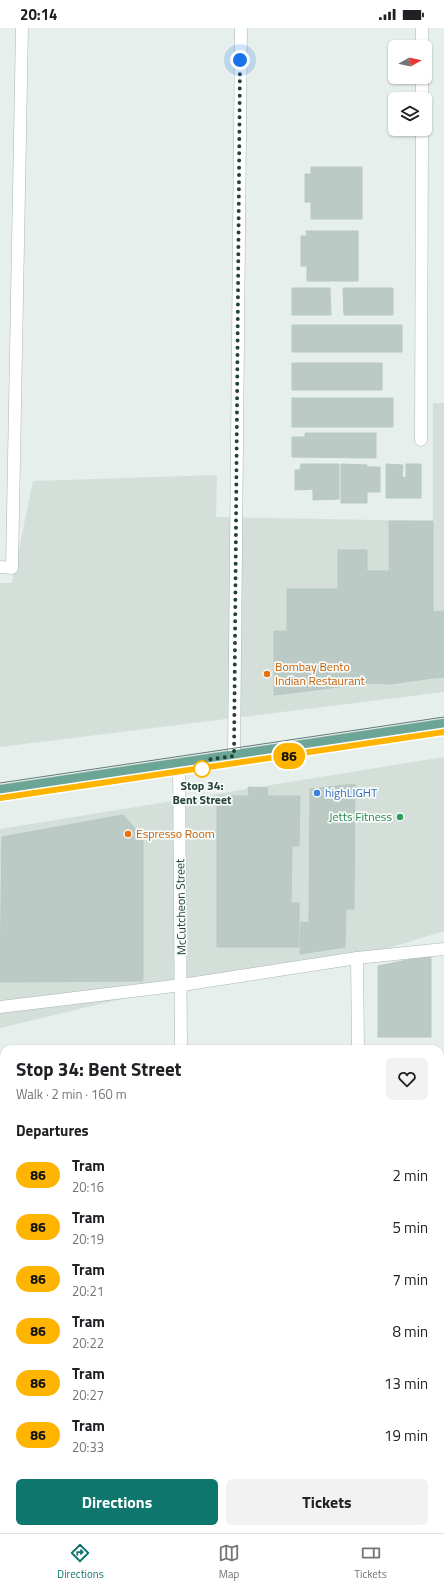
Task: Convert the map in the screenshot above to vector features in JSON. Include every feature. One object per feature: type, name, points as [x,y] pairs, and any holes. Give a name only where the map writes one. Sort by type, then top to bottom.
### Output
[{"type":"main road","points":[[0,791],[444,724]]},
{"type":"street","points":[[0,567],[12,568],[22,28]]},
{"type":"street","points":[[234,756],[241,28]]},
{"type":"street","points":[[422,28],[422,40]]},
{"type":"street","points":[[421,440],[422,136]]},
{"type":"street","name":"McCutcheon Street","points":[[179,764],[182,985],[181,1045]]},
{"type":"street","points":[[0,1007],[182,985],[357,958],[444,949]]},
{"type":"street","points":[[357,958],[358,1045]]},
{"type":"shaded area","points":[[433,403],[444,403],[444,692],[0,747],[0,583],[12,583],[33,481],[217,475],[216,517],[433,521]]},
{"type":"shaded area","points":[[444,757],[444,931],[373,953],[117,1000],[0,1028],[0,829]]},
{"type":"building","points":[[311,167],[362,167],[362,219],[311,219],[311,202],[305,202],[305,174],[311,174]]},
{"type":"building","points":[[306,231],[358,231],[358,281],[307,281],[307,266],[301,266],[301,236],[307,236]]},
{"type":"building","points":[[292,288],[330,288],[331,315],[292,315]]},
{"type":"building","points":[[343,288],[393,288],[393,315],[344,315]]},
{"type":"building","points":[[292,325],[402,325],[402,352],[292,352]]},
{"type":"building","points":[[292,363],[382,363],[382,390],[292,390]]},
{"type":"building","points":[[292,398],[393,398],[393,427],[292,427]]},
{"type":"building","points":[[305,433],[376,433],[376,458],[292,457],[292,437],[305,437]]},
{"type":"building","points":[[301,464],[339,464],[339,499],[313,500],[313,489],[295,490],[295,470],[300,470]]},
{"type":"building","points":[[341,464],[380,467],[380,492],[367,492],[367,503],[341,503]]},
{"type":"building","points":[[386,464],[403,465],[402,477],[406,478],[406,464],[421,464],[421,498],[386,498]]},
{"type":"building","points":[[389,521],[433,521],[433,678],[390,684]]},
{"type":"building","points":[[338,550],[367,550],[367,683],[338,687]]},
{"type":"building","points":[[367,571],[389,571],[390,684],[367,683]]},
{"type":"building","points":[[287,589],[307,589],[307,691],[274,695],[274,631],[287,631]]},
{"type":"building","points":[[307,589],[338,589],[338,687],[307,691]]},
{"type":"building","points":[[444,611],[444,677],[433,678],[433,612]]},
{"type":"building","points":[[355,784],[354,909],[346,909],[345,947],[300,954],[301,922],[309,923],[310,789]]},
{"type":"building","points":[[248,787],[268,788],[267,796],[300,796],[299,846],[292,846],[291,903],[299,903],[299,947],[217,947],[217,796],[249,796]]},
{"type":"building","points":[[123,815],[143,837],[143,981],[0,982],[2,837]]},
{"type":"building","points":[[431,955],[431,1037],[378,1037],[378,966]]},
{"type":"tram line","points":[[0,783],[444,717]]},
{"type":"tram line","points":[[0,798],[444,732]]},
{"type":"tram line","name":"86","points":[[0,798],[179,771],[212,768],[444,732]]},
{"type":"place","name":"Bombay Bento Indian Restaurant","points":[[267,674]]},
{"type":"place","name":"Stop 34: Bent Street","points":[[202,769]]},
{"type":"place","name":"highLIGHT","points":[[317,793]]},
{"type":"place","name":"Jetts Fitness","points":[[400,817]]},
{"type":"place","name":"Espresso Room","points":[[128,834]]},
{"type":"route","points":[[202,769],[206,760],[234,756],[240,60]]}]
